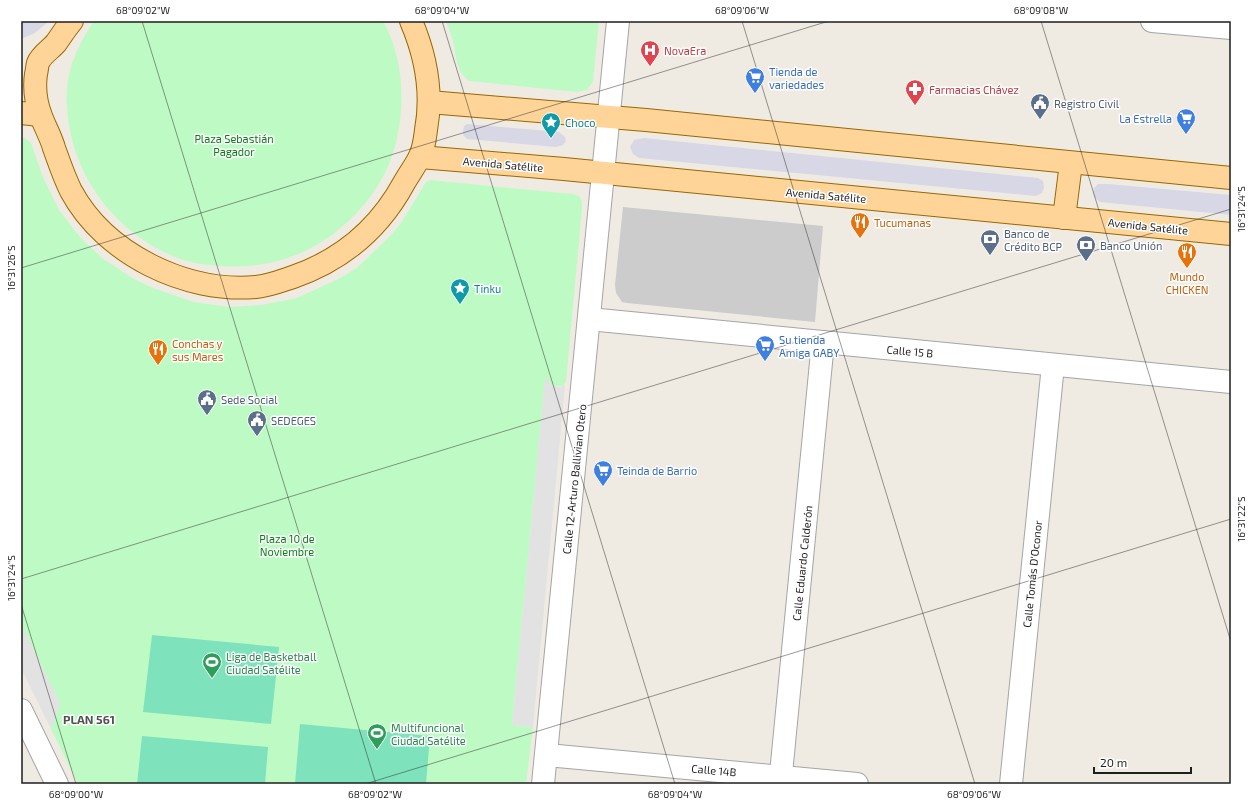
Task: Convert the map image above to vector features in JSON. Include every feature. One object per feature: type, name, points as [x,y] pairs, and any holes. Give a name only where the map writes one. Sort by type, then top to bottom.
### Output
[{"type":"main road","points":[[72,21],[55,43],[30,61],[35,86],[31,114],[51,138],[60,166],[71,192],[88,215],[107,235],[128,252],[146,263],[177,278],[204,285],[231,288],[258,287],[309,272],[332,260],[356,242],[377,222],[395,199],[420,156],[428,122],[428,77],[424,57],[412,21]]},
{"type":"main road","points":[[429,102],[609,117],[1231,178]]},
{"type":"main road","name":"Avenida Satélite","points":[[420,156],[1231,234]]},
{"type":"main road","points":[[1064,218],[1071,163]]},
{"type":"street","points":[[609,117],[618,21]]},
{"type":"street","points":[[1152,21],[1231,28]]},
{"type":"street","name":"Calle 12-Arturo Ballivian Otero","points":[[544,784],[609,117]]},
{"type":"street","name":"Calle 15 B","points":[[589,320],[1231,382]]},
{"type":"street","name":"Calle Eduardo Calderón","points":[[780,780],[823,342]]},
{"type":"street","name":"Calle Tomás D'Oconor","points":[[1011,784],[1053,364]]},
{"type":"street","points":[[21,710],[57,784]]},
{"type":"street","name":"Calle 14B","points":[[547,755],[780,780],[857,784]]},
{"type":"shaded area","points":[[21,21],[49,21],[35,33],[21,39]]},
{"type":"shaded area","points":[[467,124],[559,132],[565,137],[566,141],[563,145],[556,147],[467,139],[463,135],[463,131],[464,126]]},
{"type":"shaded area","points":[[644,138],[1038,178],[1043,181],[1044,188],[1042,193],[1036,196],[639,158],[633,154],[630,147],[634,140]]},
{"type":"shaded area","points":[[1098,184],[1231,195],[1231,215],[1100,202],[1094,197],[1093,192],[1094,188]]},
{"type":"shaded area","points":[[623,207],[823,226],[815,322],[622,302],[616,293],[615,285]]},
{"type":"shaded area","points":[[545,378],[549,378],[549,384],[553,386],[561,387],[565,385],[533,727],[512,725]]},
{"type":"shaded area","points":[[21,624],[60,703],[51,729],[21,668]]},
{"type":"green space","name":"Plaza Sebastián Pagador","points":[[94,21],[383,21],[396,52],[401,86],[401,103],[400,120],[393,153],[378,186],[364,205],[337,231],[308,249],[277,261],[261,265],[244,266],[205,265],[173,256],[152,246],[117,218],[102,201],[90,183],[80,163],[72,141],[67,107],[68,79],[76,53]]},
{"type":"green space","points":[[446,21],[599,21],[593,82],[587,90],[577,92],[469,81],[459,69],[453,42]]},
{"type":"green space","name":"Plaza 10 de Noviembre","points":[[21,136],[31,143],[43,177],[59,210],[80,237],[102,258],[134,279],[153,288],[194,302],[229,307],[261,305],[297,298],[342,277],[358,267],[391,235],[401,223],[426,182],[430,180],[570,194],[580,197],[582,209],[566,382],[563,386],[553,386],[549,384],[549,378],[545,379],[512,725],[533,727],[526,784],[78,784],[51,729],[60,703],[21,624]]},
{"type":"green space","name":"Liga de Basketball Ciudad Satélite","points":[[152,635],[279,647],[271,724],[143,712]]},
{"type":"green space","points":[[300,724],[430,736],[426,784],[295,784]]},
{"type":"green space","points":[[142,736],[268,747],[265,784],[137,784]]},
{"type":"place","name":"NovaEra","points":[[650,67]]},
{"type":"place","name":"Tienda de variedades","points":[[755,94]]},
{"type":"place","name":"Farmacias Chávez","points":[[915,106]]},
{"type":"place","name":"Registro Civil","points":[[1040,120]]},
{"type":"place","name":"La Estrella","points":[[1186,135]]},
{"type":"place","name":"Choco","points":[[551,139]]},
{"type":"place","name":"Tucumanas","points":[[860,239]]},
{"type":"place","name":"Banco de Crédito BCP","points":[[990,256]]},
{"type":"place","name":"Banco Unión","points":[[1086,262]]},
{"type":"place","name":"Mundo CHICKEN","points":[[1187,269]]},
{"type":"place","name":"Tinku","points":[[460,305]]},
{"type":"place","name":"Su tienda Amiga GABY","points":[[765,362]]},
{"type":"place","name":"Conchas y sus Mares","points":[[158,366]]},
{"type":"place","name":"Sede Social","points":[[207,416]]},
{"type":"place","name":"SEDEGES","points":[[257,437]]},
{"type":"place","name":"Teinda de Barrio","points":[[603,487]]},
{"type":"place","name":"Liga de Basketball Ciudad Satélite","points":[[212,679]]},
{"type":"place","name":"Multifuncional Ciudad Satélite","points":[[377,750]]},
{"type":"district","name":"PLAN 561","points":[[89,719]]}]
